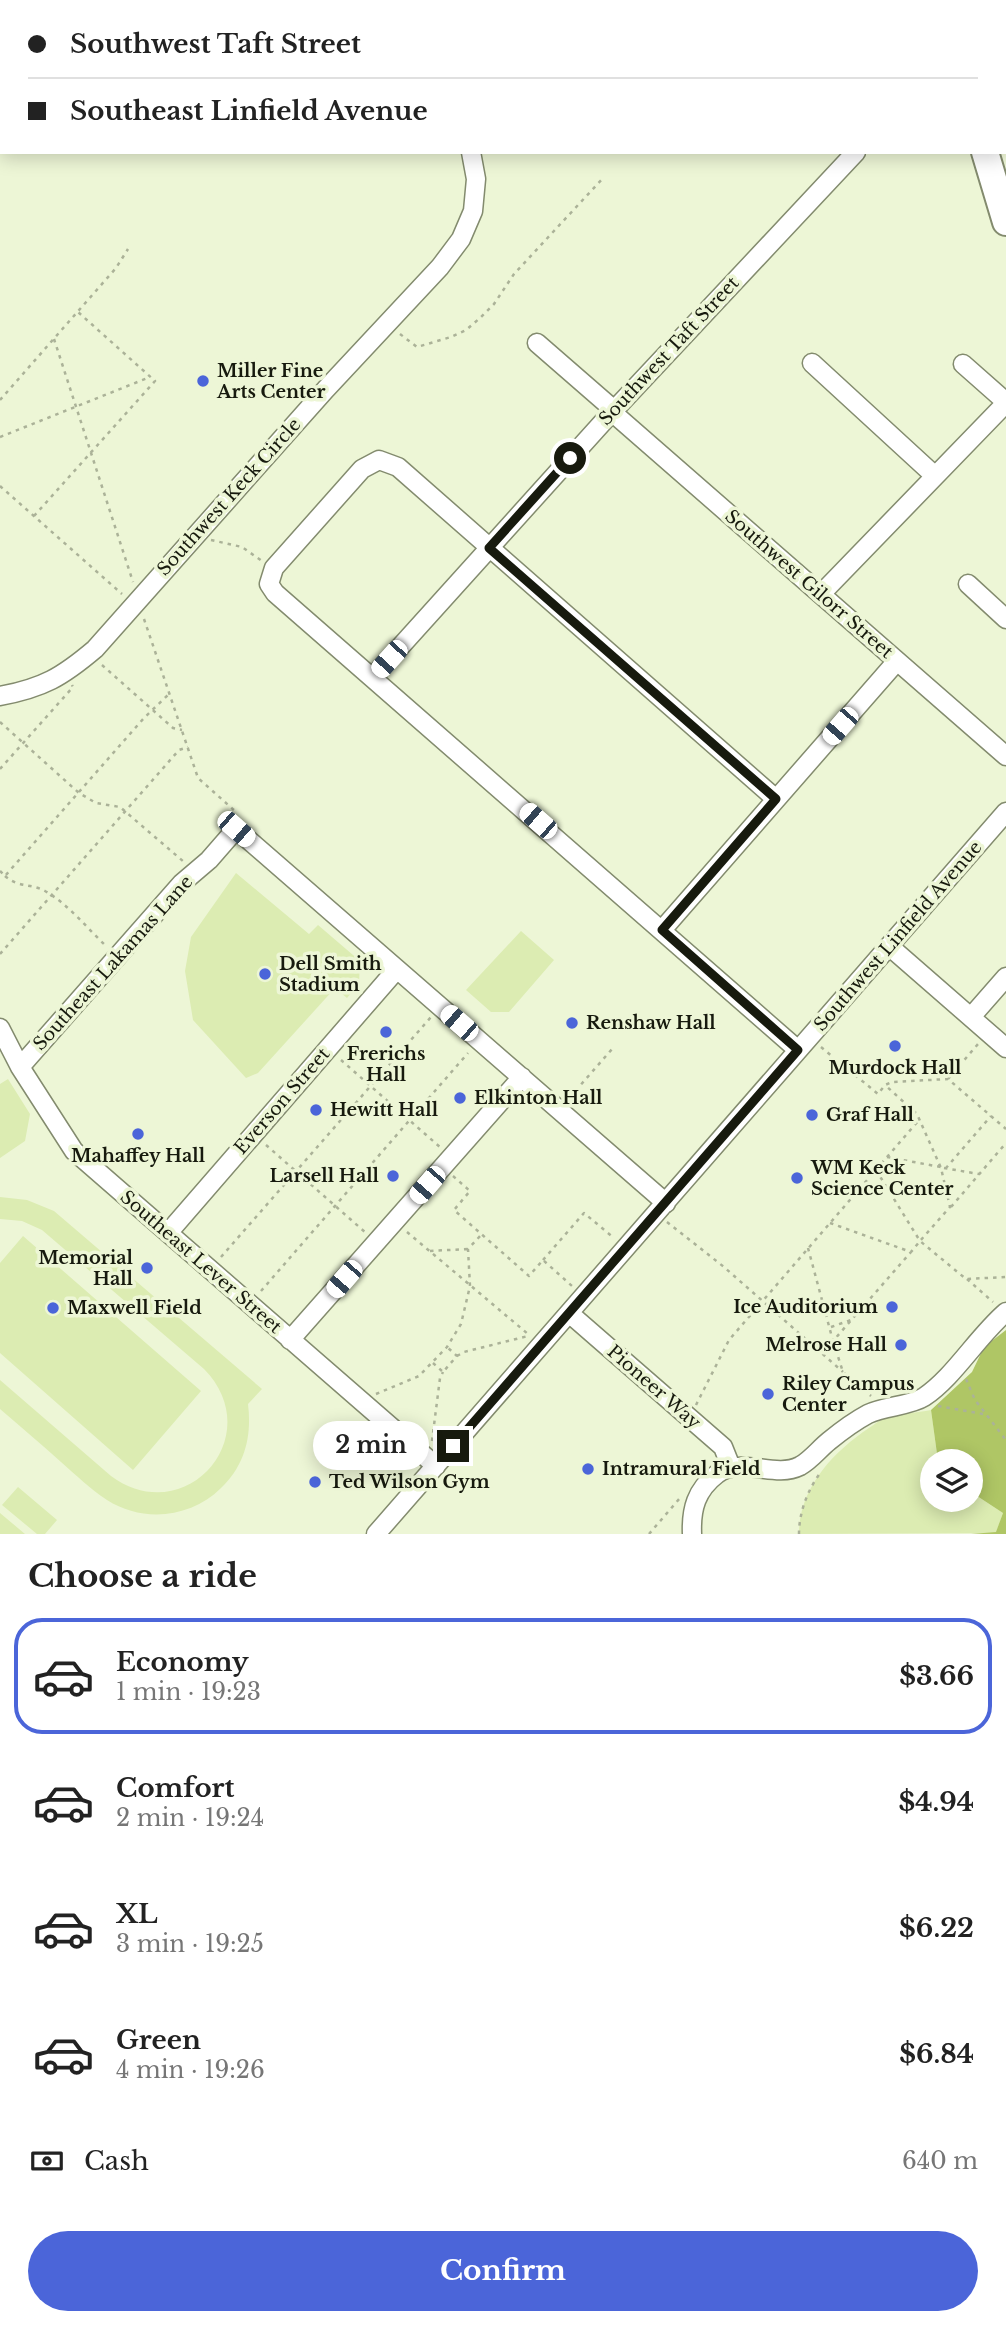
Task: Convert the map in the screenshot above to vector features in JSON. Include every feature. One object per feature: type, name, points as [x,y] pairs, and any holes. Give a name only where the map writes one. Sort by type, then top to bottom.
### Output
[{"type":"highway","points":[[986,154],[1006,222]]},
{"type":"street","name":"Southwest Keck Circle","points":[[0,696],[40,686],[67,673],[95,649],[326,389],[440,267],[461,239],[473,211],[476,179],[471,154]]},
{"type":"street","name":"Southwest Taft Street","points":[[373,677],[849,155]]},
{"type":"street","name":"Southwest Gilorr Street","points":[[537,343],[1006,756]]},
{"type":"street","points":[[812,363],[935,476]]},
{"type":"street","points":[[821,594],[1006,402],[963,364]]},
{"type":"street","points":[[776,799],[398,467],[379,460],[362,469],[272,576],[275,593],[798,1050]]},
{"type":"street","points":[[968,584],[1006,619]]},
{"type":"street","points":[[662,930],[897,661]]},
{"type":"street","name":"Southwest Linfield Avenue","points":[[376,1534],[429,1460],[535,1341],[569,1313],[1006,812]]},
{"type":"street","name":"Southeast Lakamas Lane","points":[[20,1067],[182,883],[236,829],[397,969]]},
{"type":"street","points":[[889,946],[1006,1048]]},
{"type":"street","points":[[397,969],[522,1077],[661,1208]]},
{"type":"street","name":"Everson Street","points":[[168,1233],[397,969]]},
{"type":"street","points":[[971,1017],[1006,977]]},
{"type":"street","name":"Southeast Lever Street","points":[[0,1028],[20,1067],[74,1151],[429,1460]]},
{"type":"street","points":[[290,1340],[522,1077]]},
{"type":"street","name":"Pioneer Way","points":[[569,1313],[723,1447],[731,1467]]},
{"type":"street","points":[[692,1534],[691,1510],[702,1487],[719,1472],[731,1467],[787,1471],[803,1465],[830,1440],[867,1414],[922,1399],[939,1384],[990,1326],[1006,1313]]},
{"type":"path","points":[[388,323],[417,347],[466,330],[494,304],[514,274],[604,177]]},
{"type":"path","points":[[0,400],[116,268],[128,249]]},
{"type":"path","points":[[34,516],[155,381],[78,312]]},
{"type":"path","points":[[0,437],[150,377]]},
{"type":"path","points":[[0,486],[122,593],[138,600]]},
{"type":"path","points":[[199,531],[209,540],[242,547],[272,576]]},
{"type":"path","points":[[95,649],[100,664],[173,727],[182,730]]},
{"type":"path","points":[[0,769],[73,687],[67,673]]},
{"type":"path","points":[[5,876],[151,709],[170,693]]},
{"type":"path","points":[[0,722],[79,793],[96,803],[115,804],[126,811],[195,872]]},
{"type":"path","points":[[0,954],[179,750],[188,747]]},
{"type":"path","points":[[0,871],[14,883],[38,888],[52,895],[118,956]]},
{"type":"path","points":[[209,1269],[440,1006]]},
{"type":"path","points":[[948,1079],[988,1033]]},
{"type":"path","points":[[249,1304],[479,1041]]},
{"type":"path","points":[[821,1047],[845,1067]]},
{"type":"path","points":[[558,1110],[613,1048]]},
{"type":"path","points":[[328,1049],[410,1120],[470,1191],[454,1210],[529,1276],[584,1213],[626,1248]]},
{"type":"path","points":[[855,1075],[878,1094],[885,1085],[892,1082],[948,1079],[1006,1129]]},
{"type":"path","points":[[885,1085],[917,1114],[941,1168],[950,1207]]},
{"type":"path","points":[[941,1168],[946,1168],[991,1116]]},
{"type":"path","points":[[689,1418],[729,1340],[919,1120]]},
{"type":"path","points":[[254,1134],[377,1242]]},
{"type":"path","points":[[822,1354],[1006,1143]]},
{"type":"path","points":[[887,1157],[979,1174]]},
{"type":"path","points":[[876,1170],[920,1241],[1006,1313]]},
{"type":"path","points":[[661,1208],[876,1400],[880,1409]]},
{"type":"path","points":[[395,1222],[535,1341]]},
{"type":"path","points":[[830,1223],[911,1252]]},
{"type":"path","points":[[430,1251],[468,1249],[482,1234]]},
{"type":"path","points":[[808,1248],[843,1372]]},
{"type":"path","points":[[365,1404],[372,1395],[419,1376],[447,1347],[461,1324],[470,1286],[468,1249]]},
{"type":"path","points":[[543,1260],[584,1296]]},
{"type":"path","points":[[966,1279],[1006,1277]]},
{"type":"path","points":[[830,1327],[851,1320]]},
{"type":"path","points":[[429,1460],[440,1378],[457,1356],[464,1352],[535,1341]]},
{"type":"path","points":[[447,1347],[457,1356]]},
{"type":"path","points":[[958,1362],[975,1400],[1006,1440]]},
{"type":"path","points":[[433,1363],[443,1372]]},
{"type":"path","points":[[922,1399],[942,1408],[984,1414]]},
{"type":"path","points":[[799,1534],[804,1503],[822,1471]]},
{"type":"path","points":[[649,1534],[681,1497],[702,1487]]},
{"type":"green space","name":"Dell Smith Stadium","points":[[236,873],[309,934],[318,925],[360,961],[359,984],[347,998],[335,988],[258,1073],[246,1078],[193,1020],[185,971],[191,937]]},
{"type":"green space","points":[[521,931],[554,960],[509,1012],[491,1012],[466,990]]},
{"type":"green space","points":[[8,1079],[30,1114],[25,1141],[0,1158],[0,1084]]},
{"type":"green space","points":[[0,1197],[27,1200],[54,1211],[262,1389],[248,1404],[248,1439],[241,1460],[229,1479],[209,1498],[196,1506],[166,1514],[136,1512],[121,1507],[89,1487],[0,1409],[0,1380],[111,1476],[139,1490],[166,1492],[191,1484],[210,1468],[223,1446],[227,1421],[222,1395],[204,1369],[42,1230],[22,1221],[0,1219]]},
{"type":"green space","name":"Maxwell Field","points":[[23,1236],[201,1391],[133,1470],[0,1353],[0,1263]]},
{"type":"green space","points":[[1006,1330],[1006,1534],[971,1534],[996,1532],[1003,1513],[983,1500],[983,1449],[936,1449],[931,1410],[972,1372],[984,1347]]},
{"type":"green space","points":[[931,1410],[936,1449],[920,1449],[920,1512],[983,1512],[983,1500],[1003,1513],[996,1533],[799,1534],[805,1501],[820,1473],[843,1448],[869,1428],[885,1418]]},
{"type":"green space","points":[[18,1487],[57,1520],[45,1534],[37,1534],[2,1505]]},
{"type":"green space","points":[[0,1513],[25,1534],[0,1534]]},
{"type":"place","name":"Miller Fine Arts Center","points":[[203,381]]},
{"type":"place","name":"Dell Smith Stadium","points":[[265,974]]},
{"type":"place","name":"Renshaw Hall","points":[[572,1023]]},
{"type":"place","name":"Frerichs Hall","points":[[386,1032]]},
{"type":"place","name":"Murdock Hall","points":[[895,1046]]},
{"type":"place","name":"Elkinton Hall","points":[[460,1098]]},
{"type":"place","name":"Hewitt Hall","points":[[316,1110]]},
{"type":"place","name":"Graf Hall","points":[[812,1115]]},
{"type":"place","name":"Mahaffey Hall","points":[[138,1134]]},
{"type":"place","name":"Larsell Hall","points":[[393,1176]]},
{"type":"place","name":"WM Keck Science Center","points":[[797,1178]]},
{"type":"place","name":"Memorial Hall","points":[[147,1268]]},
{"type":"place","name":"Ice Auditorium","points":[[892,1307]]},
{"type":"place","name":"Maxwell Field","points":[[53,1308]]},
{"type":"place","name":"Melrose Hall","points":[[901,1345]]},
{"type":"place","name":"Riley Campus Center","points":[[768,1394]]},
{"type":"place","name":"Intramural Field","points":[[588,1469]]},
{"type":"place","name":"Ted Wilson Gym","points":[[315,1482]]},
{"type":"route","points":[[453,1446],[798,1050],[662,930],[776,799],[489,548],[570,458]]}]
